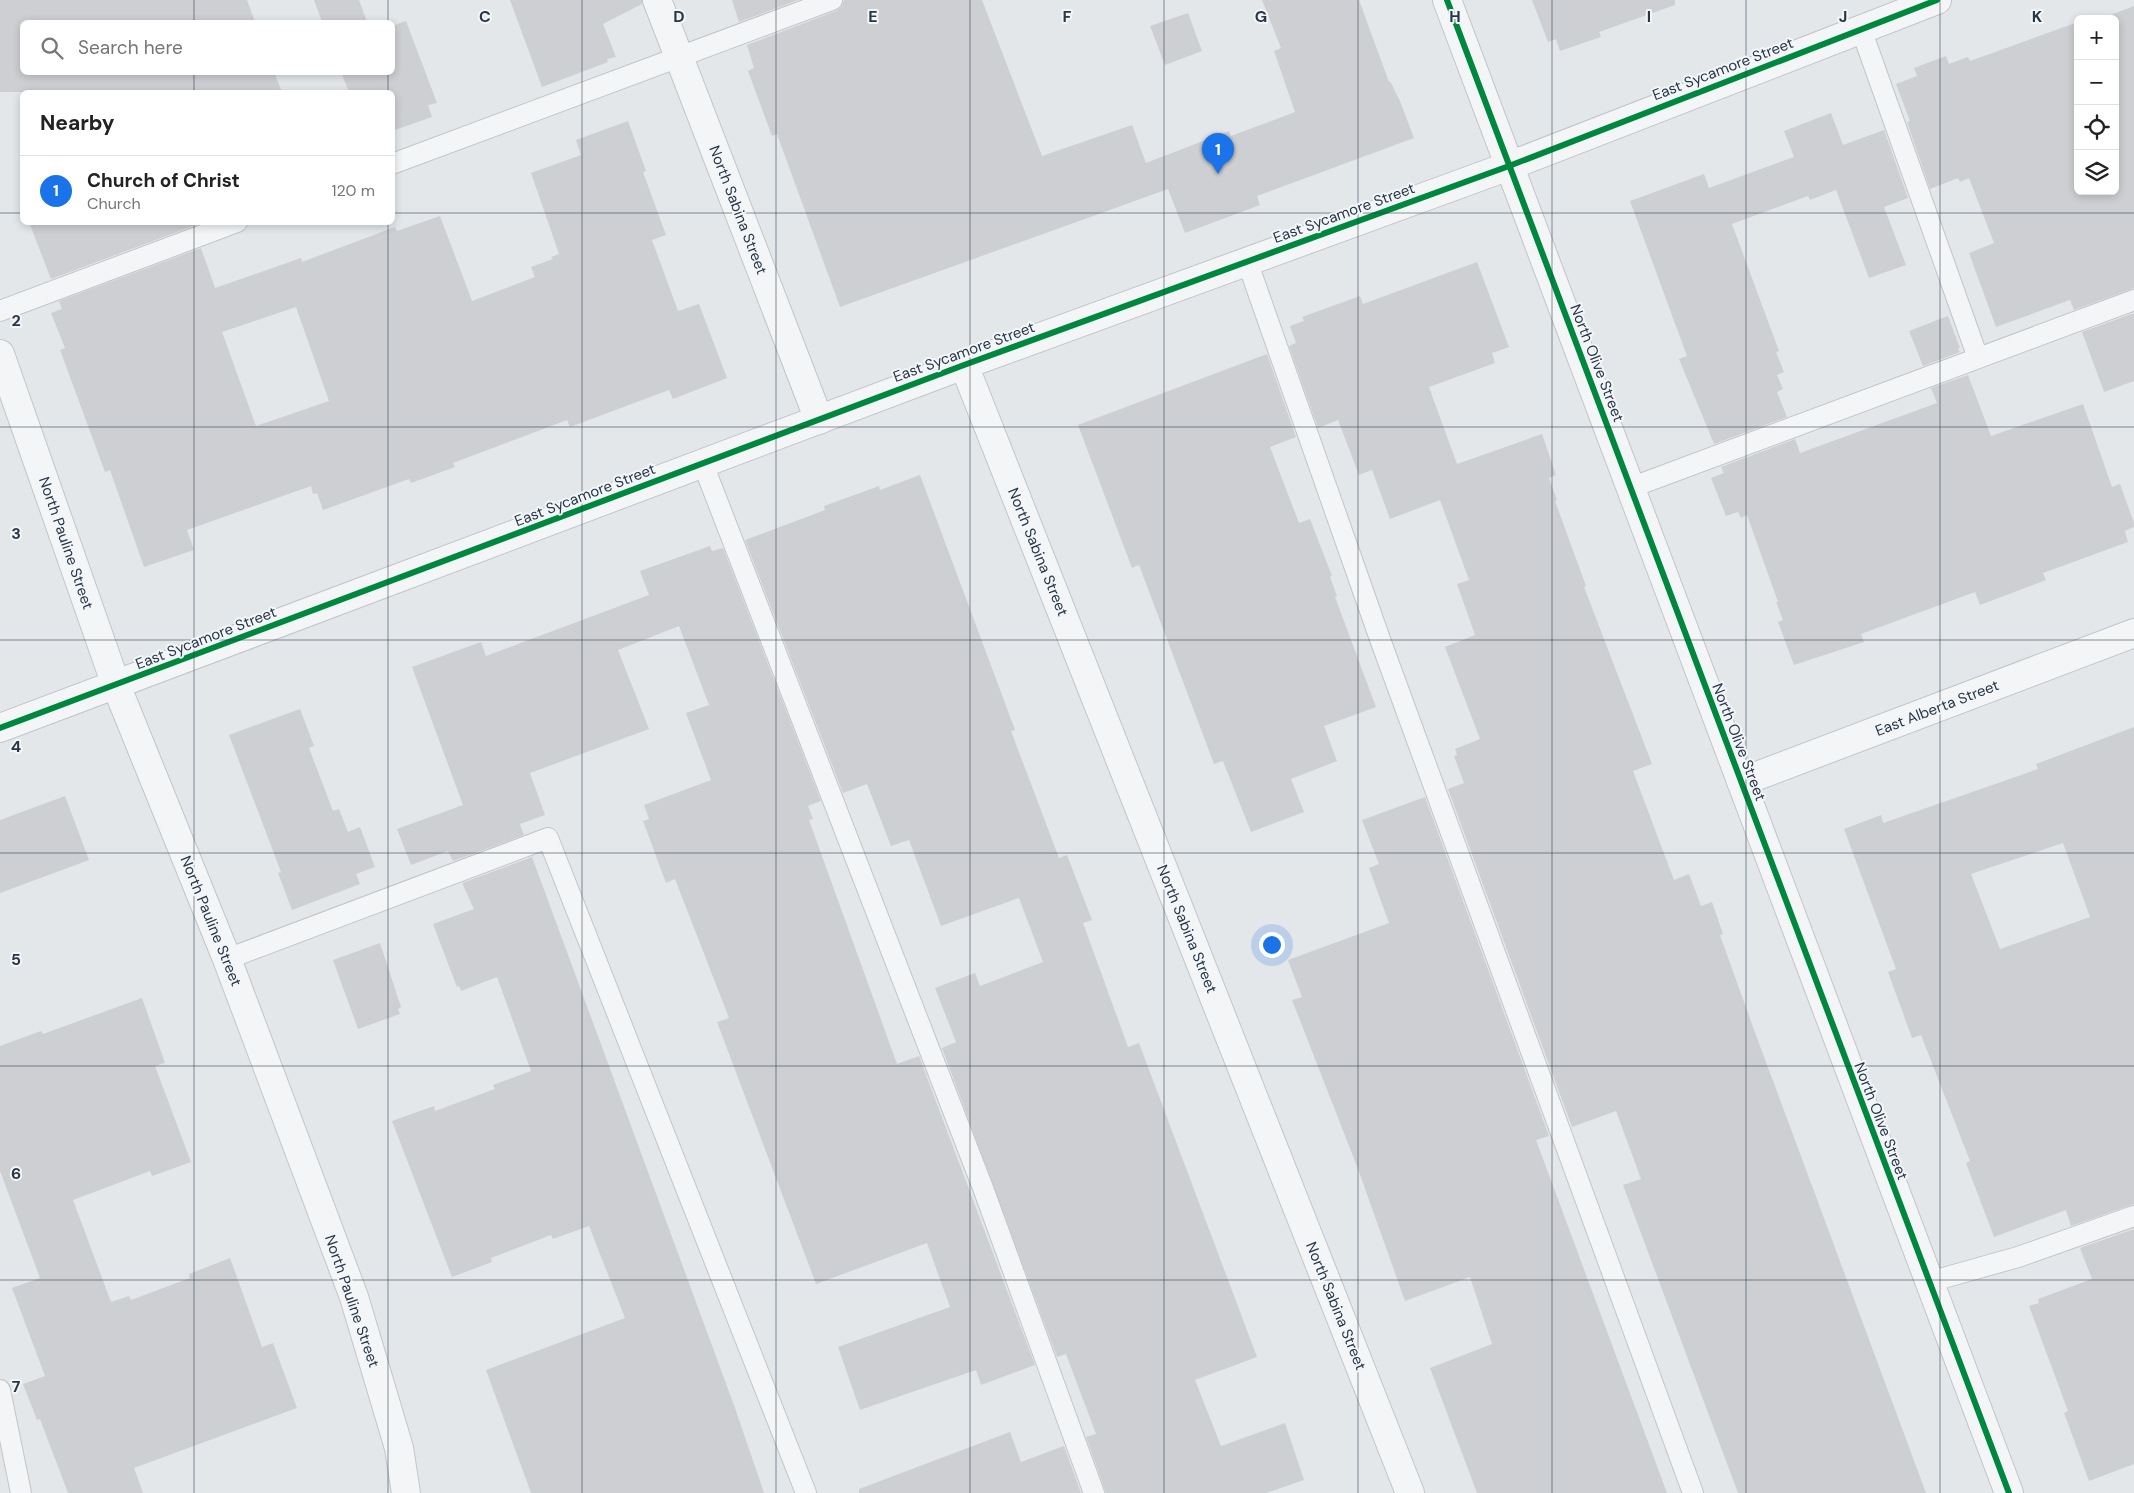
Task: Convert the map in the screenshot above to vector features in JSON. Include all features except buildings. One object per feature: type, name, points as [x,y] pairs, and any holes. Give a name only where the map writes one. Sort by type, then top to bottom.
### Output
[{"type":"street","name":"North Sabina Street","points":[[657,0],[819,420]]},
{"type":"street","name":"North Olive Street","points":[[1447,0],[2009,1493]]},
{"type":"street","name":"East Sycamore Street","points":[[0,728],[964,365],[1509,166],[1937,0]]},
{"type":"street","name":"North Pauline Street","points":[[0,354],[116,685],[226,959],[354,1297],[399,1448],[406,1493]]},
{"type":"street","name":"North Sabina Street","points":[[964,365],[1410,1493]]},
{"type":"street","name":"East Alberta Street","points":[[1741,782],[2134,633]]},
{"type":"lane","points":[[395,163],[832,0]]},
{"type":"lane","points":[[1861,29],[1978,358]]},
{"type":"lane","points":[[0,311],[230,225]]},
{"type":"lane","points":[[1247,261],[1381,642],[1693,1493]]},
{"type":"lane","points":[[1630,488],[2134,300]]},
{"type":"lane","points":[[703,464],[983,1188],[1094,1493]]},
{"type":"lane","points":[[226,959],[548,838],[806,1493]]},
{"type":"lane","points":[[1930,1282],[2018,1257],[2134,1216]]},
{"type":"lane","points":[[0,1390],[21,1493]]},
{"type":"cycle path","points":[[1447,0],[2009,1493]]},
{"type":"cycle path","points":[[0,728],[964,365],[1509,166],[1937,0]]},
{"type":"place","name":"Church of Christ","points":[[1218,174]]}]
